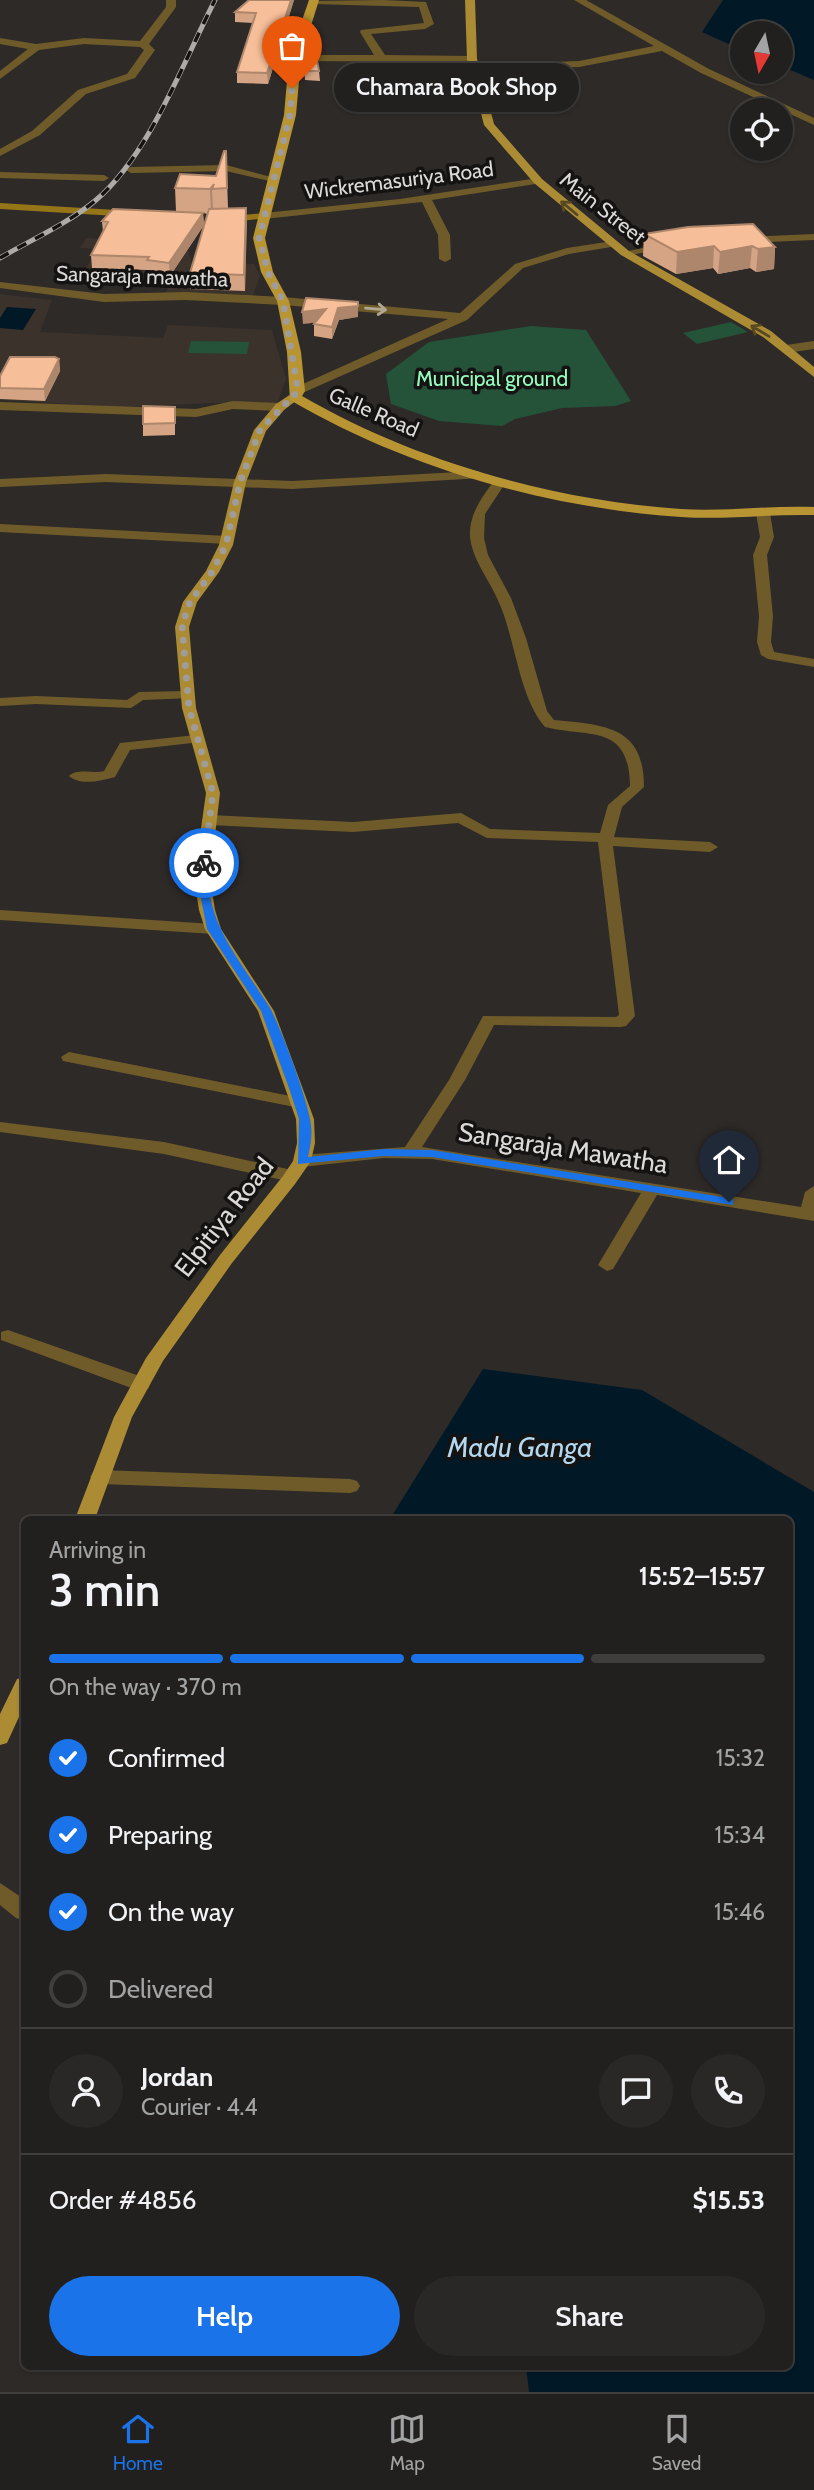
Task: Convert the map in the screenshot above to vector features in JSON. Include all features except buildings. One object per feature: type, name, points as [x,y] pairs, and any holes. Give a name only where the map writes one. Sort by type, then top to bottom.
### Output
[{"type":"highway","name":"Galle Road","points":[[314,0],[295,58],[290,115],[259,238],[263,258],[283,301],[297,394],[341,424],[478,475],[558,497],[671,512],[763,513],[810,509]]},
{"type":"main road","name":"Main Street","points":[[470,0],[473,64],[489,125],[538,181],[625,253],[766,334],[814,373]]},
{"type":"main road","points":[[0,206],[148,216]]},
{"type":"main road","points":[[208,220],[264,216]]},
{"type":"main road","name":"Elpitiya Road","points":[[86,1516],[123,1417],[141,1384],[195,1300],[297,1168],[306,1143],[305,1119],[266,1011],[213,929],[202,878],[213,793],[196,739],[187,695],[182,625],[190,602],[212,572],[227,540],[240,482],[260,430],[280,407],[297,394]]},
{"type":"main road","points":[[0,1737],[21,1692]]},
{"type":"street","points":[[143,44],[164,18],[171,0]]},
{"type":"street","points":[[314,0],[423,4],[429,24],[425,26],[365,32],[381,58]]},
{"type":"street","points":[[579,0],[661,48],[771,104],[814,122]]},
{"type":"street","points":[[0,41],[36,47],[84,41],[143,44],[150,50],[131,76],[82,92],[36,133],[0,153]]},
{"type":"street","points":[[0,76],[36,47]]},
{"type":"street","points":[[295,58],[381,58],[473,64],[579,64],[661,48]]},
{"type":"street","points":[[131,170],[226,168],[274,179]]},
{"type":"street","points":[[0,175],[104,178]]},
{"type":"street","name":"Wickremasuriya Road","points":[[264,216],[425,198],[538,181]]},
{"type":"street","points":[[425,198],[440,225],[448,250],[445,259]]},
{"type":"street","points":[[733,241],[814,237]]},
{"type":"street","points":[[297,394],[463,317],[519,266],[567,251],[613,244]]},
{"type":"street","points":[[625,253],[673,245]]},
{"type":"street","name":"Sangaraja mawatha","points":[[0,285],[104,298],[185,296],[283,301],[463,317]]},
{"type":"street","points":[[786,349],[814,345]]},
{"type":"street","points":[[0,406],[196,413],[233,405],[280,407]]},
{"type":"street","points":[[0,483],[73,478],[327,484],[478,475]]},
{"type":"street","points":[[410,1152],[457,1080],[489,1020],[620,1022],[627,1016],[606,840],[615,805],[637,787],[635,762],[628,744],[615,733],[550,724],[540,712],[519,638],[504,598],[481,555],[477,538],[478,514],[500,482]]},
{"type":"street","points":[[763,513],[767,537],[760,555],[766,615],[764,642],[768,654],[814,663]]},
{"type":"street","points":[[0,528],[227,540]]},
{"type":"street","points":[[0,702],[36,699],[131,704],[139,696],[187,695]]},
{"type":"street","points":[[76,776],[95,778],[110,774],[125,746],[196,739]]},
{"type":"street","points":[[210,820],[353,827],[461,818],[487,833],[710,847]]},
{"type":"street","points":[[0,915],[213,929]]},
{"type":"street","points":[[69,1057],[300,1103]]},
{"type":"street","name":"Sangaraja Mawatha","points":[[0,1127],[297,1168],[410,1152],[811,1215]]},
{"type":"street","points":[[607,1265],[651,1190]]},
{"type":"street","points":[[811,1215],[814,1192]]},
{"type":"street","points":[[8,1336],[141,1384]]},
{"type":"street","points":[[100,1477],[350,1486]]},
{"type":"street","points":[[0,1892],[21,1910]]},
{"type":"shaded area","points":[[86,238],[187,246],[192,264],[254,264],[260,276],[252,298],[165,294],[173,277],[86,268],[98,249],[80,248]]},
{"type":"shaded area","points":[[0,294],[52,300],[40,332],[163,338],[168,325],[272,330],[286,379],[277,404],[211,403],[122,407],[0,400]]},
{"type":"green space","points":[[731,322],[748,332],[697,344],[683,333]]},
{"type":"green space","name":"Municipal ground","points":[[531,326],[586,330],[631,401],[615,406],[562,408],[515,419],[502,426],[439,421],[391,404],[386,374],[429,342]]},
{"type":"green space","points":[[191,341],[249,342],[247,354],[188,353]]},
{"type":"water","points":[[723,0],[814,0],[814,80],[793,71],[793,21],[730,21],[730,45],[702,32]]},
{"type":"water","points":[[7,307],[36,309],[23,330],[0,328],[0,318]]},
{"type":"water","name":"Madu Ganga","points":[[483,1369],[642,1390],[814,1492],[814,2392],[529,2392],[526,2370],[793,2370],[793,1516],[392,1516]]},
{"type":"railway","points":[[0,258],[74,216],[96,200],[115,181],[149,134],[215,0]]},
{"type":"way so far","points":[[204,863],[213,793],[189,708],[182,625],[190,602],[212,572],[226,545],[240,482],[260,430],[268,418],[295,397],[298,391],[294,352],[283,301],[268,272],[259,238],[290,115],[292,88]]},
{"type":"place","name":"Chamara Book Shop","points":[[292,88]]},
{"type":"route","points":[[204,863],[202,878],[213,929],[266,1011],[296,1091],[305,1119],[306,1143],[302,1161],[384,1152],[432,1153],[729,1202]]}]
